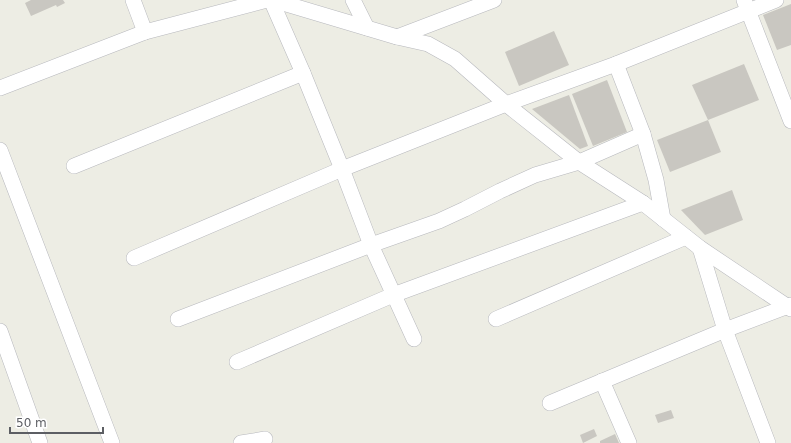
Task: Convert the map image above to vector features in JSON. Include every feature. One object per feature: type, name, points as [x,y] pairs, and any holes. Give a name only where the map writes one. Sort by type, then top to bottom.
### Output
[{"type":"street","points":[[133,0],[145,32]]},
{"type":"street","points":[[0,88],[145,32],[267,0]]},
{"type":"street","points":[[272,0],[397,37],[428,44],[454,59],[506,104],[579,162],[643,203],[700,248],[790,307]]},
{"type":"street","points":[[272,0],[342,169],[371,245],[414,339]]},
{"type":"street","points":[[353,0],[366,28]]},
{"type":"street","points":[[397,37],[494,0]]},
{"type":"street","points":[[134,258],[342,169],[506,104],[616,64],[746,6],[776,0]]},
{"type":"street","points":[[746,6],[791,121]]},
{"type":"street","points":[[616,64],[643,134],[656,180],[663,219]]},
{"type":"street","points":[[74,166],[303,73]]},
{"type":"street","points":[[178,319],[371,245],[439,221],[535,175],[579,162],[643,134]]},
{"type":"street","points":[[0,150],[112,443]]},
{"type":"street","points":[[237,362],[393,295],[643,203]]},
{"type":"street","points":[[496,319],[686,237]]},
{"type":"street","points":[[700,248],[725,330],[768,443]]},
{"type":"street","points":[[550,403],[725,330],[790,307]]},
{"type":"street","points":[[0,331],[40,443]]},
{"type":"street","points":[[602,381],[629,443]]},
{"type":"street","points":[[241,443],[265,439]]},
{"type":"building","points":[[31,0],[63,0],[65,3],[57,7],[56,5],[31,16],[25,3]]},
{"type":"building","points":[[791,4],[791,45],[777,50],[763,15]]},
{"type":"building","points":[[554,31],[569,65],[519,86],[505,52]]},
{"type":"building","points":[[744,64],[759,100],[708,120],[692,85]]},
{"type":"building","points":[[607,80],[627,132],[593,146],[572,94]]},
{"type":"building","points":[[569,95],[588,146],[580,149],[532,109]]},
{"type":"building","points":[[708,120],[721,152],[670,172],[657,140]]},
{"type":"building","points":[[732,190],[743,220],[705,235],[681,210]]},
{"type":"building","points":[[671,410],[674,418],[658,423],[655,415]]},
{"type":"building","points":[[594,429],[597,436],[583,443],[580,435]]},
{"type":"building","points":[[615,434],[619,443],[600,443],[600,441]]}]
